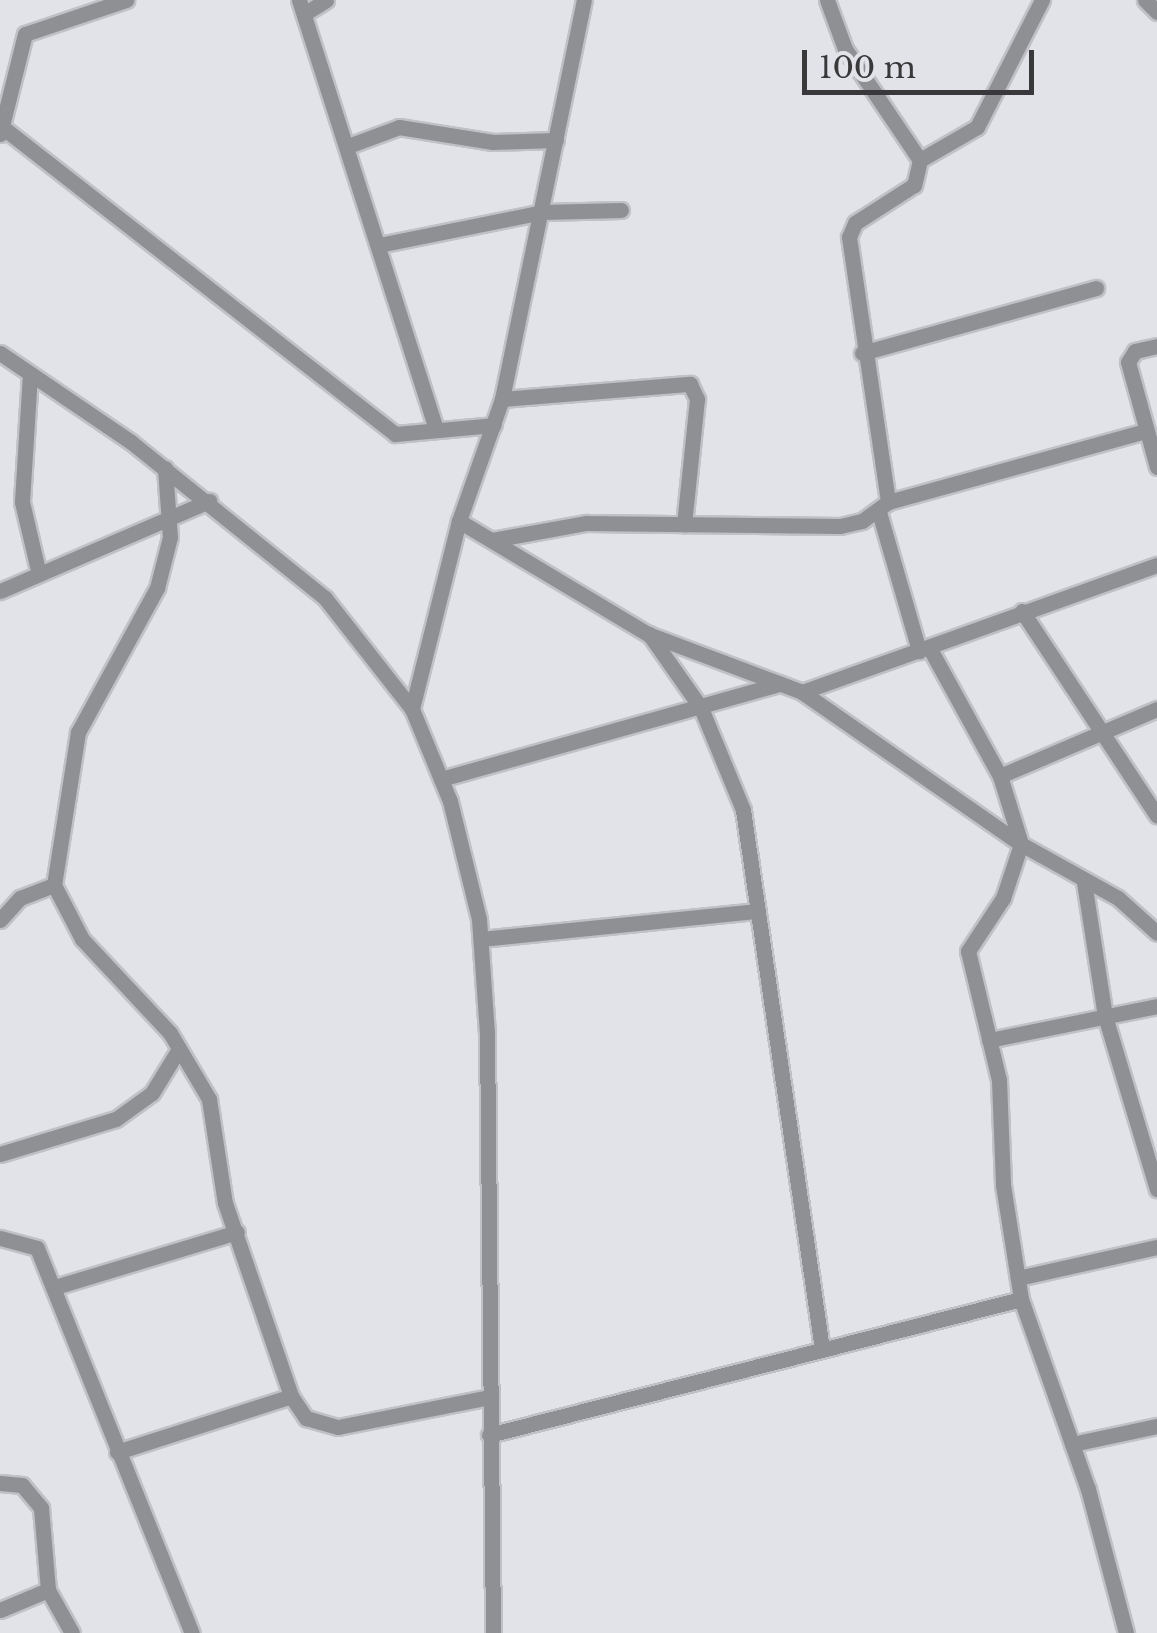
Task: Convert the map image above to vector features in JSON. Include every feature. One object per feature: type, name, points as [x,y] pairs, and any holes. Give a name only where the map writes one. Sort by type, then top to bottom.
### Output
[{"type":"street","points":[[126,0],[25,34],[3,132],[395,434],[435,426],[494,425]]},
{"type":"street","points":[[326,0],[301,7],[435,426]]},
{"type":"street","points":[[412,709],[459,521],[502,399],[584,0]]},
{"type":"street","points":[[827,0],[855,66],[920,160]]},
{"type":"street","points":[[1042,0],[977,127],[920,160],[914,185],[855,223],[849,238],[884,507],[924,649],[1000,776],[1021,844],[1003,898],[968,952],[1000,1080],[1003,1185],[1022,1299],[1072,1444],[1126,1633]]},
{"type":"street","points":[[1145,0],[1157,12]]},
{"type":"street","points":[[348,146],[399,127],[494,142],[556,140]]},
{"type":"street","points":[[379,245],[543,212],[621,210]]},
{"type":"street","points":[[862,352],[1096,288]]},
{"type":"street","points":[[1157,346],[1129,355],[1157,468]]},
{"type":"street","points":[[0,353],[209,501],[326,598],[412,709],[441,779],[464,840],[480,939],[493,1633]]},
{"type":"street","points":[[30,374],[22,502],[38,570]]},
{"type":"street","points":[[502,399],[690,384],[697,399],[684,524]]},
{"type":"street","points":[[492,540],[586,523],[840,526],[884,507],[1146,431]]},
{"type":"street","points":[[165,468],[165,515],[170,537],[157,588],[78,732],[54,886],[82,939],[179,1049],[209,1099],[226,1203],[291,1396],[306,1418],[338,1428],[490,1397]]},
{"type":"street","points":[[0,590],[165,515],[209,501]]},
{"type":"street","points":[[459,521],[648,634],[802,692],[1021,844],[1118,898],[1157,933]]},
{"type":"street","points":[[802,692],[1022,610],[1157,565]]},
{"type":"street","points":[[1022,610],[1157,816]]},
{"type":"street","points":[[648,634],[700,708],[744,810],[822,1349]]},
{"type":"street","points":[[441,779],[780,684]]},
{"type":"street","points":[[1000,776],[1157,710]]},
{"type":"street","points":[[1084,882],[1106,1016],[1157,1188]]},
{"type":"street","points":[[0,920],[20,898],[54,886]]},
{"type":"street","points":[[480,939],[758,912]]},
{"type":"street","points":[[989,1040],[1157,1006]]},
{"type":"street","points":[[0,1154],[116,1118],[152,1092],[179,1049]]},
{"type":"street","points":[[55,1287],[237,1232]]},
{"type":"street","points":[[0,1238],[37,1248],[192,1633]]},
{"type":"street","points":[[1018,1278],[1157,1247]]},
{"type":"street","points":[[489,1435],[1022,1299]]},
{"type":"street","points":[[117,1452],[291,1396]]},
{"type":"street","points":[[1072,1444],[1157,1426]]},
{"type":"street","points":[[0,1483],[22,1485],[40,1508],[48,1590],[72,1633]]},
{"type":"street","points":[[0,1610],[48,1590]]}]
